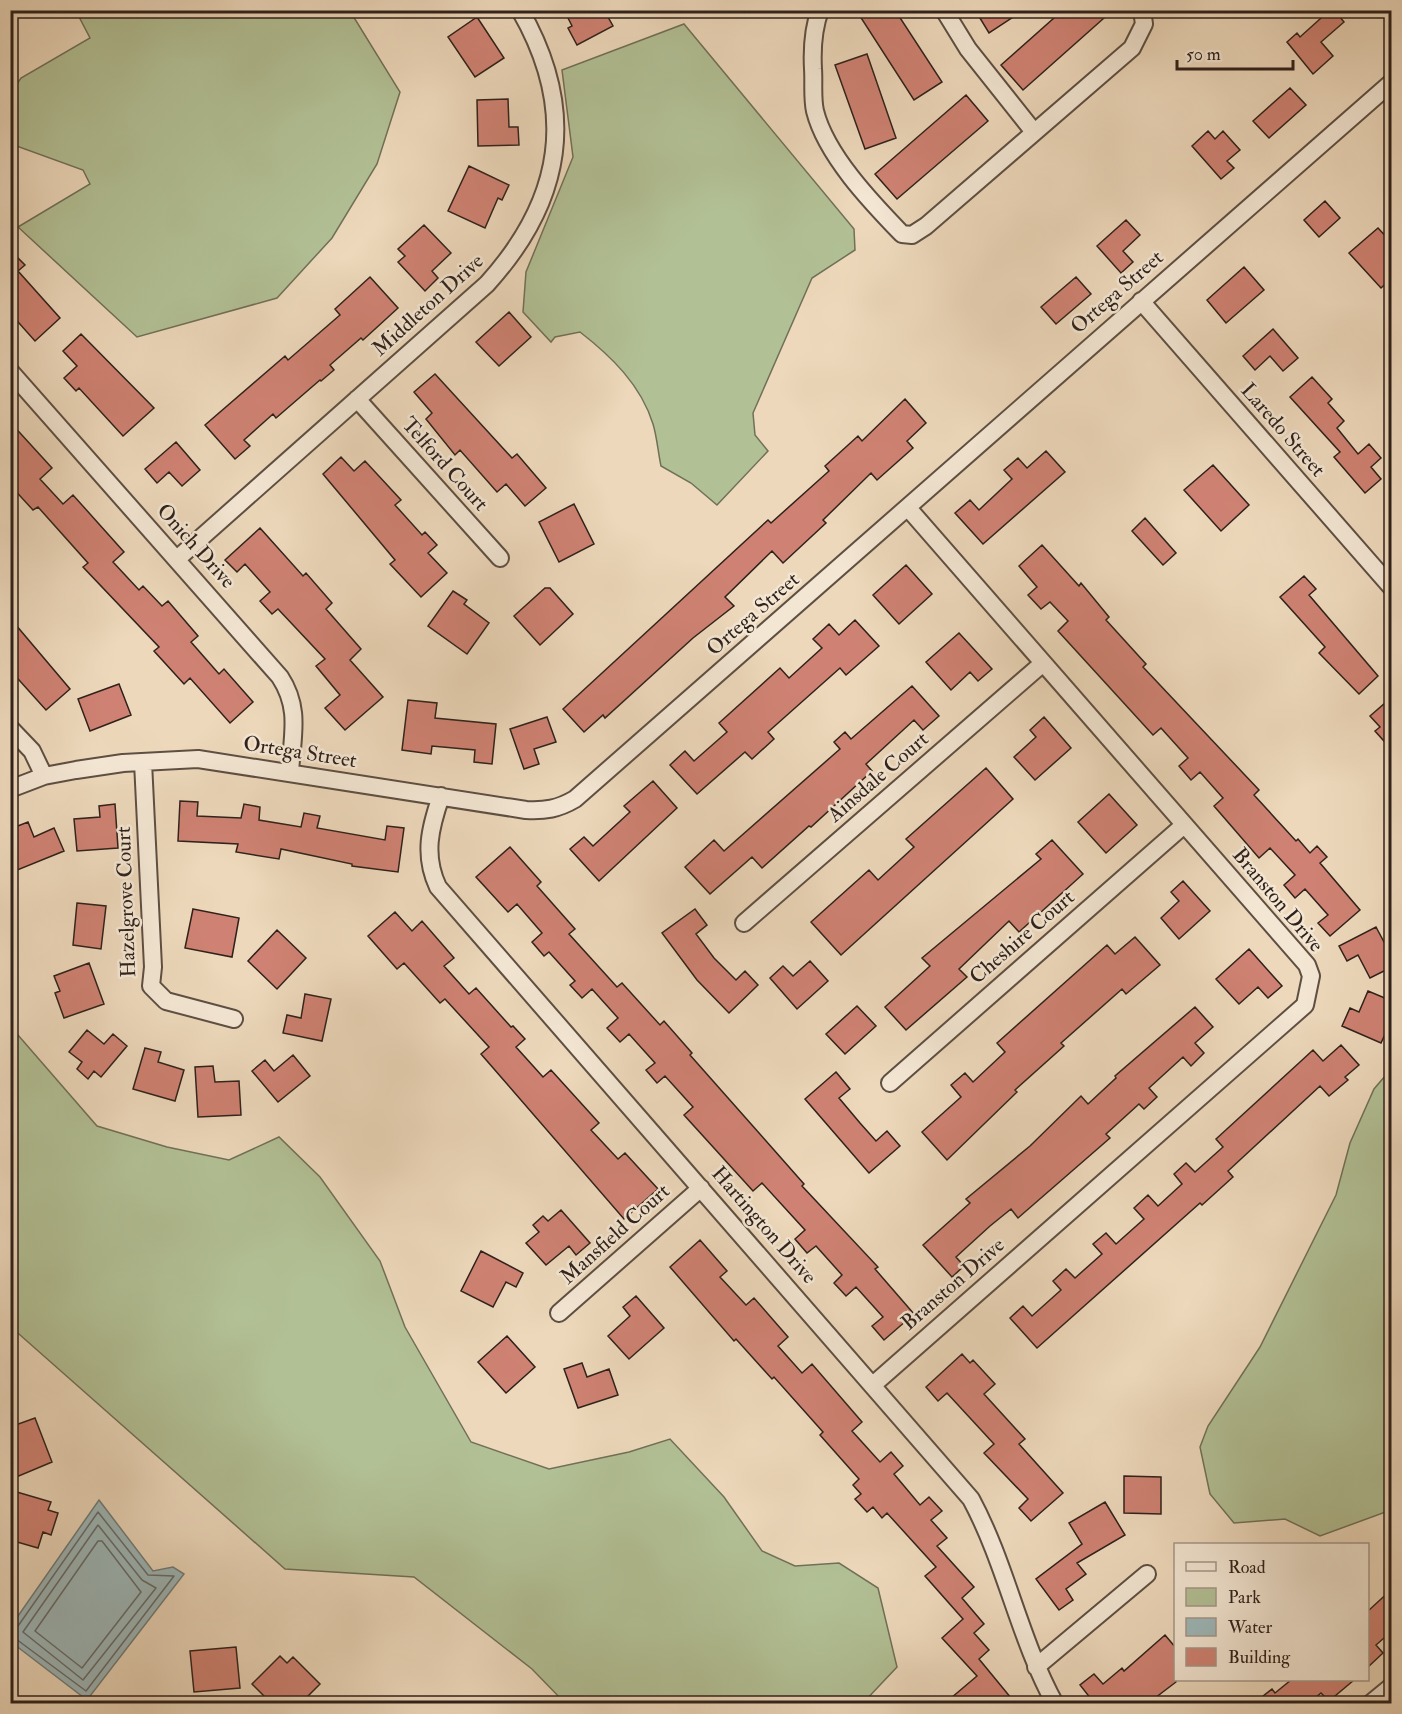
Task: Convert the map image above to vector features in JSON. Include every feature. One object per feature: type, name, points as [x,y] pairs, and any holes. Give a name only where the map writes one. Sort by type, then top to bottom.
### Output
[{"type":"street","name":"Middleton Drive","points":[[177,559],[487,284],[509,260],[531,228],[545,195],[552,167],[554,109],[542,55],[520,10]]},
{"type":"street","points":[[820,10],[816,23],[813,59],[815,110],[831,150],[902,234],[912,235],[926,226],[1132,48],[1144,24],[1142,10]]},
{"type":"street","points":[[944,10],[968,49],[1034,132]]},
{"type":"street","name":"Ortega Street","points":[[10,789],[44,776],[143,762],[198,759],[526,810],[545,811],[562,807],[584,791],[1141,301],[1389,88]]},
{"type":"street","name":"Laredo Street","points":[[1141,301],[1392,588]]},
{"type":"street","name":"Onich Drive","points":[[10,371],[262,655],[291,695],[294,717],[290,773]]},
{"type":"street","name":"Telford Court","points":[[357,399],[500,558]]},
{"type":"street","name":"Branston Drive","points":[[874,1384],[1305,1005],[1311,976],[1307,965],[1041,664],[908,508]]},
{"type":"street","name":"Ainsdale Court","points":[[744,924],[1041,664]]},
{"type":"street","points":[[10,728],[32,752],[44,776]]},
{"type":"street","name":"Hazelgrove Court","points":[[143,762],[153,967],[151,986],[166,1001],[234,1018]]},
{"type":"street","name":"Hartington Drive","points":[[441,796],[431,825],[428,857],[438,887],[874,1384],[971,1498],[989,1532],[1036,1667],[1055,1704]]},
{"type":"street","name":"Cheshire Court","points":[[890,1083],[1184,825]]},
{"type":"street","name":"Mansfield Court","points":[[560,1313],[701,1188]]},
{"type":"street","points":[[1036,1667],[1147,1574]]},
{"type":"street","points":[[1370,1704],[1392,1686]]},
{"type":"green space","points":[[76,11],[350,11],[400,92],[377,164],[332,238],[277,298],[137,337],[18,227],[90,184],[83,170],[11,144],[11,93],[21,78],[90,38]]},
{"type":"green space","points":[[684,24],[854,229],[855,250],[812,278],[753,413],[755,435],[768,451],[717,505],[691,483],[661,466],[648,410],[633,384],[614,361],[580,332],[555,337],[551,342],[523,312],[526,272],[573,157],[562,70]]},
{"type":"green space","points":[[11,1027],[97,1126],[167,1147],[229,1160],[279,1137],[320,1177],[380,1261],[405,1327],[471,1442],[549,1469],[629,1452],[670,1439],[724,1497],[762,1551],[795,1566],[839,1563],[878,1588],[897,1667],[863,1703],[565,1703],[532,1669],[414,1577],[285,1569],[11,1327]]},
{"type":"green space","points":[[1391,1069],[1391,1510],[1320,1536],[1285,1519],[1234,1523],[1210,1494],[1200,1447],[1208,1426],[1260,1347],[1336,1195],[1350,1143],[1374,1089]]},
{"type":"water","points":[[99,1500],[153,1571],[173,1567],[184,1574],[87,1700],[11,1642],[11,1626]]},
{"type":"building","points":[[564,10],[604,10],[613,26],[577,45],[568,28],[572,26]]},
{"type":"building","points":[[856,10],[895,10],[942,82],[914,100]]},
{"type":"building","points":[[975,10],[1024,10],[989,33]]},
{"type":"building","points":[[1063,10],[1113,10],[1023,90],[1001,65]]},
{"type":"building","points":[[1330,10],[1334,10],[1344,22],[1321,42],[1333,56],[1313,74],[1287,42],[1297,33],[1300,37]]},
{"type":"building","points":[[477,17],[504,58],[475,77],[448,37]]},
{"type":"building","points":[[867,54],[896,138],[865,149],[835,65]]},
{"type":"building","points":[[1290,88],[1306,105],[1269,138],[1253,121]]},
{"type":"building","points":[[966,95],[988,121],[897,199],[875,174]]},
{"type":"building","points":[[508,99],[509,127],[518,127],[519,145],[478,146],[477,100]]},
{"type":"building","points":[[1208,131],[1215,139],[1223,131],[1240,150],[1227,161],[1234,168],[1221,179],[1192,146]]},
{"type":"building","points":[[469,166],[509,185],[502,200],[498,198],[485,228],[448,211]]},
{"type":"building","points":[[1325,201],[1340,218],[1319,237],[1304,220]]},
{"type":"building","points":[[1126,220],[1140,235],[1123,251],[1133,262],[1121,273],[1097,246]]},
{"type":"building","points":[[424,225],[451,253],[432,271],[438,278],[425,291],[398,262],[405,256],[398,249]]},
{"type":"building","points":[[1378,228],[1392,243],[1392,278],[1381,288],[1349,253]]},
{"type":"building","points":[[10,250],[25,265],[18,271],[60,318],[35,341],[10,313]]},
{"type":"building","points":[[1244,267],[1264,290],[1226,323],[1207,300]]},
{"type":"building","points":[[370,277],[398,308],[363,340],[361,338],[330,365],[334,370],[276,418],[273,414],[244,440],[250,446],[235,459],[205,425],[285,356],[288,360],[340,315],[335,309]]},
{"type":"building","points":[[1076,277],[1091,294],[1056,324],[1041,307]]},
{"type":"building","points":[[509,312],[531,337],[499,366],[476,342]]},
{"type":"building","points":[[1273,329],[1298,358],[1283,371],[1270,356],[1255,370],[1243,356]]},
{"type":"building","points":[[81,334],[154,408],[123,436],[79,388],[76,391],[64,378],[77,366],[63,351]]},
{"type":"building","points":[[435,374],[512,458],[517,454],[546,488],[525,506],[506,484],[497,492],[460,450],[455,455],[426,419],[432,413],[414,392]]},
{"type":"building","points":[[1312,377],[1332,399],[1328,403],[1344,421],[1337,428],[1358,454],[1369,444],[1381,458],[1371,467],[1381,479],[1365,493],[1334,457],[1340,452],[1290,397]]},
{"type":"building","points":[[905,399],[926,423],[907,441],[913,448],[877,480],[871,473],[823,520],[826,523],[783,563],[772,551],[725,597],[734,606],[693,638],[605,718],[603,715],[584,732],[563,709],[768,520],[771,523],[829,471],[825,466],[858,436],[862,441]]},
{"type":"building","points":[[10,422],[52,468],[40,479],[63,504],[73,495],[124,552],[113,562],[139,590],[143,586],[162,606],[168,601],[198,636],[191,642],[219,674],[224,669],[253,702],[230,723],[190,678],[184,684],[154,651],[159,647],[83,567],[88,563],[38,507],[33,510],[10,485]]},
{"type":"building","points":[[176,442],[200,470],[182,486],[169,472],[157,483],[145,469]]},
{"type":"building","points":[[1046,451],[1065,472],[983,544],[955,513],[970,500],[979,510],[1012,479],[1004,470],[1018,458],[1027,468]]},
{"type":"building","points":[[341,457],[354,471],[365,461],[401,500],[395,505],[422,535],[425,532],[437,545],[428,553],[447,573],[421,597],[390,564],[395,560],[323,474]]},
{"type":"building","points":[[1213,465],[1249,505],[1221,531],[1184,490]]},
{"type":"building","points":[[574,504],[594,544],[559,562],[539,522]]},
{"type":"building","points":[[1145,518],[1176,553],[1163,565],[1132,531]]},
{"type":"building","points":[[260,528],[303,576],[306,573],[332,603],[326,609],[361,649],[350,660],[383,697],[345,730],[325,708],[340,695],[316,666],[325,659],[278,609],[272,614],[260,601],[270,592],[245,564],[237,572],[225,560]]},
{"type":"building","points":[[1042,545],[1079,586],[1081,583],[1109,617],[1106,620],[1146,664],[1143,667],[1259,790],[1254,795],[1296,841],[1298,839],[1310,853],[1317,846],[1327,857],[1320,863],[1360,910],[1330,936],[1318,923],[1328,915],[1305,889],[1295,898],[1284,885],[1295,875],[1270,848],[1259,858],[1214,806],[1223,798],[1200,772],[1191,780],[1179,766],[1188,758],[1161,728],[1153,735],[1058,631],[1068,621],[1050,602],[1041,609],[1028,595],[1037,587],[1019,566]]},
{"type":"building","points":[[906,565],[932,594],[899,624],[873,595]]},
{"type":"building","points":[[1304,576],[1316,589],[1309,595],[1378,676],[1359,694],[1319,653],[1325,647],[1280,597]]},
{"type":"building","points":[[545,588],[550,588],[573,614],[540,645],[514,616]]},
{"type":"building","points":[[453,591],[467,600],[464,604],[489,623],[467,654],[428,626]]},
{"type":"building","points":[[10,618],[70,689],[46,710],[10,670]]},
{"type":"building","points":[[855,620],[879,646],[846,675],[840,668],[768,732],[774,739],[752,759],[745,752],[697,794],[670,765],[685,751],[694,761],[727,732],[719,723],[780,668],[789,678],[822,648],[813,639],[829,624],[839,635]]},
{"type":"building","points":[[959,633],[992,669],[978,681],[970,672],[951,690],[926,662]]},
{"type":"building","points":[[119,684],[131,715],[90,731],[78,699]]},
{"type":"building","points":[[912,686],[939,716],[923,730],[914,720],[866,764],[872,771],[762,868],[752,857],[710,894],[685,867],[714,840],[724,851],[840,749],[834,742],[845,732],[851,739]]},
{"type":"building","points":[[1392,697],[1392,750],[1375,731],[1380,727],[1370,716]]},
{"type":"building","points":[[408,700],[437,703],[435,718],[496,724],[492,764],[474,762],[475,750],[432,746],[431,754],[402,750]]},
{"type":"building","points":[[547,717],[556,742],[534,749],[539,764],[524,769],[510,729]]},
{"type":"building","points":[[1044,717],[1071,748],[1035,780],[1014,757],[1036,737],[1030,730]]},
{"type":"building","points":[[986,768],[1013,799],[841,955],[811,922],[869,870],[878,880],[914,847],[906,839]]},
{"type":"building","points":[[653,781],[677,808],[599,881],[570,849],[584,837],[593,846],[630,812],[624,806]]},
{"type":"building","points":[[1109,794],[1137,825],[1106,853],[1078,822]]},
{"type":"building","points":[[180,801],[198,802],[197,816],[241,818],[244,804],[260,807],[259,820],[301,827],[304,813],[320,816],[317,828],[385,840],[387,826],[404,828],[398,872],[352,866],[352,864],[281,849],[279,859],[236,852],[238,844],[178,841]]},
{"type":"building","points":[[115,804],[118,848],[77,851],[74,819],[100,817],[99,806]]},
{"type":"building","points":[[28,822],[34,837],[54,828],[64,851],[10,873],[10,829]]},
{"type":"building","points":[[1052,840],[1083,874],[1019,932],[1009,921],[959,969],[967,977],[906,1030],[885,1007],[930,966],[922,958],[1041,859],[1036,854]]},
{"type":"building","points":[[510,847],[541,882],[537,886],[575,929],[569,934],[617,987],[622,983],[660,1025],[664,1021],[692,1053],[690,1055],[804,1184],[802,1186],[878,1267],[875,1269],[914,1314],[884,1340],[872,1326],[883,1317],[856,1287],[846,1296],[834,1283],[842,1275],[816,1246],[807,1253],[795,1239],[805,1230],[762,1183],[753,1191],[684,1115],[693,1107],[665,1076],[657,1083],[646,1070],[655,1063],[629,1034],[620,1042],[607,1028],[618,1018],[592,989],[582,998],[570,985],[575,981],[549,952],[544,956],[532,942],[542,933],[517,904],[508,912],[476,877]]},
{"type":"building","points":[[1183,881],[1210,911],[1179,939],[1161,918],[1179,901],[1171,892]]},
{"type":"building","points":[[77,903],[106,906],[101,949],[73,945]]},
{"type":"building","points":[[193,909],[239,918],[232,957],[185,948]]},
{"type":"building","points":[[695,909],[707,925],[696,934],[714,958],[736,980],[745,971],[758,985],[729,1013],[697,980],[662,933]]},
{"type":"building","points":[[395,912],[412,931],[422,921],[454,958],[444,966],[469,994],[476,988],[511,1027],[513,1026],[525,1039],[516,1047],[543,1077],[551,1070],[599,1123],[591,1130],[618,1159],[625,1153],[658,1189],[624,1219],[481,1054],[489,1047],[445,999],[440,1003],[404,963],[397,969],[368,936]]},
{"type":"building","points":[[1376,927],[1392,957],[1392,967],[1370,978],[1358,955],[1347,961],[1339,946]]},
{"type":"building","points":[[277,930],[306,958],[277,989],[248,961]]},
{"type":"building","points":[[1135,937],[1160,965],[1126,994],[1122,989],[1061,1043],[1064,1046],[1015,1090],[1017,1092],[947,1160],[922,1132],[961,1097],[951,1085],[965,1073],[973,1082],[1005,1052],[997,1043],[1107,945],[1115,954]]},
{"type":"building","points":[[1249,949],[1282,986],[1268,998],[1258,987],[1239,1004],[1216,979]]},
{"type":"building","points":[[810,961],[828,981],[797,1009],[770,978],[783,966],[793,976]]},
{"type":"building","points":[[89,963],[104,1004],[64,1018],[55,993],[60,991],[54,976]]},
{"type":"building","points":[[1368,991],[1392,1001],[1392,1019],[1381,1043],[1342,1026],[1350,1008],[1359,1012]]},
{"type":"building","points":[[305,994],[331,999],[322,1041],[283,1033],[287,1015],[301,1018]]},
{"type":"building","points":[[857,1006],[876,1026],[845,1054],[826,1034]]},
{"type":"building","points":[[1195,1007],[1213,1027],[1195,1043],[1204,1053],[1191,1066],[1183,1057],[1149,1088],[1157,1097],[1144,1109],[1139,1104],[1106,1134],[1110,1138],[1018,1218],[1011,1209],[990,1226],[956,1257],[964,1266],[952,1277],[923,1245],[970,1203],[966,1199],[1030,1146],[1081,1096],[1088,1104],[1116,1078],[1115,1076]]},
{"type":"building","points":[[87,1030],[104,1044],[113,1034],[127,1046],[101,1077],[94,1071],[88,1079],[77,1069],[82,1062],[69,1052]]},
{"type":"building","points":[[1341,1045],[1359,1065],[1345,1077],[1348,1080],[1329,1096],[1320,1086],[1228,1171],[1233,1177],[1202,1205],[1200,1203],[1037,1348],[1010,1318],[1023,1306],[1032,1316],[1061,1290],[1053,1281],[1066,1269],[1075,1278],[1102,1254],[1093,1244],[1106,1233],[1116,1244],[1144,1219],[1134,1208],[1148,1195],[1158,1206],[1182,1184],[1174,1174],[1186,1163],[1195,1172],[1223,1147],[1216,1139],[1313,1050],[1323,1061]]},
{"type":"building","points":[[145,1048],[161,1052],[158,1062],[184,1070],[175,1101],[133,1089]]},
{"type":"building","points":[[293,1055],[310,1076],[278,1102],[252,1071],[265,1060],[274,1071]]},
{"type":"building","points":[[213,1066],[215,1082],[239,1081],[241,1115],[198,1117],[195,1067]]},
{"type":"building","points":[[836,1072],[850,1089],[839,1098],[860,1123],[876,1141],[887,1131],[900,1146],[869,1173],[805,1099]]},
{"type":"building","points":[[561,1210],[590,1243],[576,1255],[569,1246],[546,1265],[526,1243],[539,1232],[533,1225],[543,1216],[548,1221]]},
{"type":"building","points":[[700,1240],[727,1271],[720,1277],[746,1305],[754,1298],[788,1337],[778,1346],[802,1373],[812,1364],[862,1422],[852,1431],[880,1462],[891,1452],[903,1466],[894,1474],[920,1505],[929,1497],[942,1511],[931,1520],[947,1538],[937,1546],[974,1587],[962,1598],[984,1624],[974,1633],[989,1650],[979,1659],[1016,1704],[944,1704],[977,1676],[942,1638],[963,1619],[925,1576],[936,1567],[887,1513],[882,1518],[873,1507],[867,1512],[855,1499],[861,1494],[853,1485],[859,1479],[820,1435],[823,1432],[774,1377],[772,1379],[736,1339],[734,1341],[670,1267]]},
{"type":"building","points":[[481,1251],[523,1273],[516,1287],[506,1282],[493,1307],[461,1291]]},
{"type":"building","points":[[636,1296],[664,1328],[629,1359],[608,1336],[630,1316],[623,1307]]},
{"type":"building","points":[[507,1336],[535,1367],[506,1393],[478,1362]]},
{"type":"building","points":[[962,1354],[970,1363],[973,1360],[995,1384],[984,1394],[1025,1439],[1019,1444],[1063,1493],[1031,1521],[1019,1508],[1028,1499],[984,1453],[994,1444],[947,1393],[938,1401],[926,1387]]},
{"type":"building","points":[[582,1363],[587,1377],[609,1369],[618,1395],[578,1408],[564,1369]]},
{"type":"building","points":[[35,1418],[52,1462],[14,1478],[10,1455],[16,1453],[10,1440],[10,1427]]},
{"type":"building","points":[[1124,1476],[1161,1477],[1161,1514],[1124,1513]]},
{"type":"building","points":[[10,1490],[51,1502],[48,1510],[58,1513],[51,1535],[43,1532],[38,1548],[10,1540]]},
{"type":"building","points":[[1105,1502],[1125,1535],[1077,1563],[1086,1574],[1066,1589],[1073,1600],[1059,1610],[1036,1579],[1082,1544],[1069,1523]]},
{"type":"building","points":[[1392,1589],[1392,1631],[1376,1645],[1383,1653],[1369,1666],[1369,1610]]},
{"type":"building","points":[[1165,1635],[1174,1646],[1174,1681],[1176,1682],[1147,1704],[1095,1704],[1080,1685],[1094,1674],[1103,1684],[1122,1668],[1124,1671]]},
{"type":"building","points":[[236,1647],[240,1688],[194,1692],[190,1651]]},
{"type":"building","points":[[280,1656],[287,1663],[293,1657],[320,1684],[300,1704],[272,1704],[252,1684]]},
{"type":"building","points":[[1290,1681],[1353,1681],[1329,1701],[1321,1693],[1308,1704],[1253,1704],[1272,1689],[1275,1693]]}]
